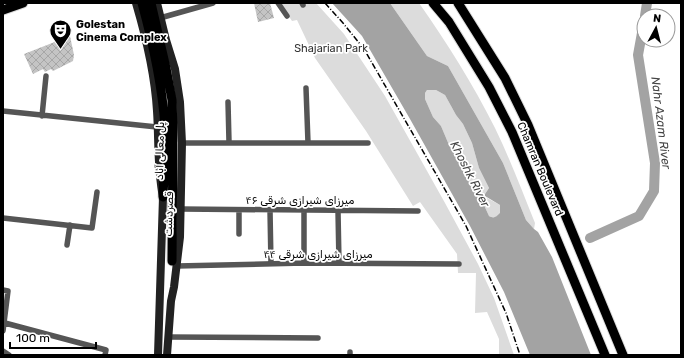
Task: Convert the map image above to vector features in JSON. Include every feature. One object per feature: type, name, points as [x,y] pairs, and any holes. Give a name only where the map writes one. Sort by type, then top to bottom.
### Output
[{"type":"main road","points":[[4,9],[23,3]]},
{"type":"main road","name":"Chamran Boulevard","points":[[433,3],[449,22],[489,87],[512,132],[605,355]]},
{"type":"main road","points":[[439,3],[446,18]]},
{"type":"main road","name":"Chamran Boulevard","points":[[458,3],[505,78],[528,125],[623,355]]},
{"type":"main road","name":"قصردشت","points":[[138,4],[154,83],[157,111],[159,179],[163,197],[158,355]]},
{"type":"main road","name":"پل معالی آباد","points":[[138,4],[153,45],[161,89],[165,127],[163,197]]},
{"type":"main road","name":"قصردشت","points":[[157,7],[175,69],[180,102],[182,143],[181,209],[174,264]]},
{"type":"main road","name":"پل معالی آباد","points":[[157,7],[172,100],[173,128],[174,264],[168,337]]},
{"type":"main road","points":[[167,355],[168,337]]},
{"type":"street","points":[[157,7],[213,3]]},
{"type":"street","points":[[278,3],[287,16]]},
{"type":"street","points":[[42,116],[46,76]]},
{"type":"street","points":[[306,88],[308,143]]},
{"type":"street","points":[[228,102],[229,142]]},
{"type":"street","points":[[3,111],[157,127]]},
{"type":"street","points":[[182,143],[368,143]]},
{"type":"street","points":[[3,218],[92,228],[97,192]]},
{"type":"street","name":"۴۶ میرزای شیرازی شرقی","points":[[181,209],[418,211]]},
{"type":"street","points":[[239,210],[239,234]]},
{"type":"street","points":[[270,210],[270,264]]},
{"type":"street","points":[[304,210],[304,263]]},
{"type":"street","points":[[338,210],[339,263]]},
{"type":"street","points":[[67,245],[70,225]]},
{"type":"street","name":"۴۴ میرزای شیرازی شرقی","points":[[174,264],[459,264]]},
{"type":"street","points":[[3,331],[5,323],[5,290]]},
{"type":"street","points":[[5,323],[106,350],[106,355]]},
{"type":"street","points":[[168,337],[318,338]]},
{"type":"street","points":[[3,351],[9,355]]},
{"type":"green space","name":"Shajarian Park","points":[[280,3],[316,3],[344,34],[385,96],[478,264],[494,298],[514,355],[499,355],[499,339],[487,312],[475,313],[476,273],[458,273],[457,254],[420,202],[413,206],[366,131],[315,58],[297,20],[292,21]]},
{"type":"green space","points":[[390,3],[419,3],[450,49],[495,128],[535,223],[534,229],[526,220],[503,163],[448,66],[427,56]]},
{"type":"green space","points":[[427,90],[436,90],[445,95],[456,115],[463,124],[472,143],[479,168],[489,188],[485,194],[487,198],[500,205],[500,214],[496,217],[489,216],[483,203],[472,189],[461,164],[449,145],[441,126],[433,117],[425,99],[425,93]]},
{"type":"shaded area","points":[[332,3],[390,3],[427,56],[448,66],[503,163],[526,220],[538,232],[552,257],[591,355],[530,355],[504,292],[470,226],[362,36]],"holes":[[[427,90],[436,90],[445,95],[456,115],[463,124],[472,143],[479,168],[489,188],[485,196],[500,205],[500,213],[495,217],[489,216],[483,203],[472,189],[461,164],[449,145],[441,126],[433,117],[425,99],[425,93]]]},
{"type":"building","points":[[254,3],[270,3],[274,18],[258,22]]},
{"type":"building","points":[[70,36],[74,55],[73,61],[53,71],[51,69],[45,72],[43,69],[33,74],[24,54]]},
{"type":"waterway","name":"Nahr Azam River","points":[[646,8],[647,3]]},
{"type":"waterway","name":"Nahr Azam River","points":[[590,238],[639,216],[654,191],[655,163],[638,55],[639,48]]},
{"type":"railway","points":[[325,3],[364,49],[466,226],[506,313],[520,355]]},
{"type":"place","name":"Golestan Cinema Complex","points":[[60,50]]},
{"type":"water label","name":"Khoshk River","points":[[470,174]]}]
